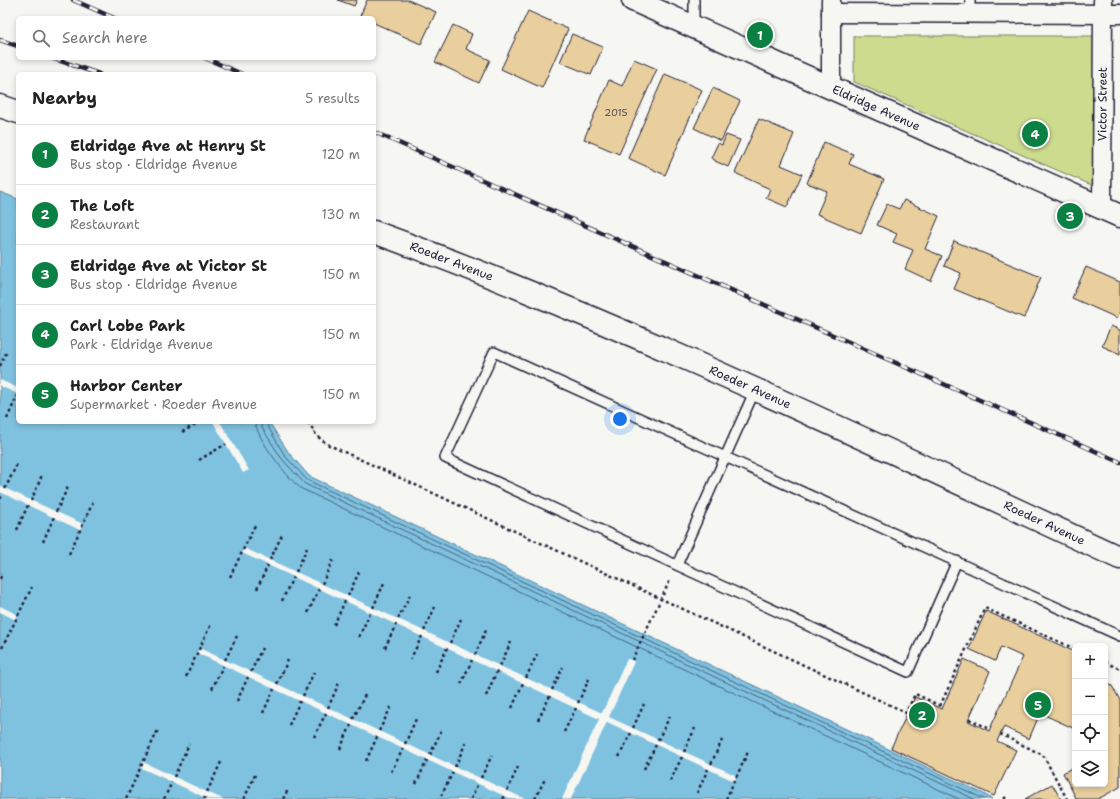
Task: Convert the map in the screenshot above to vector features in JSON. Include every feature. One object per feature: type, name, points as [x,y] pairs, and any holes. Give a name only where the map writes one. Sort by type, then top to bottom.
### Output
[{"type":"street","name":"Eldridge Avenue","points":[[633,0],[1111,212]]},
{"type":"street","points":[[831,88],[831,6],[970,6],[1109,9]]},
{"type":"street","name":"Victor Street","points":[[1109,9],[1111,212]]},
{"type":"street","points":[[0,106],[16,111]]},
{"type":"street","name":"Roeder Avenue","points":[[376,233],[646,340],[755,388],[1120,558]]},
{"type":"lane","points":[[694,0],[694,27]]},
{"type":"lane","points":[[957,562],[908,672],[445,458],[494,352],[725,457],[957,562],[1120,636]]},
{"type":"lane","points":[[677,566],[755,388]]},
{"type":"path","points":[[0,366],[6,353]]},
{"type":"path","points":[[7,419],[16,399]]},
{"type":"path","points":[[182,432],[196,424]]},
{"type":"path","points":[[309,424],[317,436],[327,444],[906,713],[915,694],[942,707],[985,608],[1072,648]]},
{"type":"path","points":[[199,460],[226,444]]},
{"type":"path","points":[[5,489],[17,464]]},
{"type":"path","points":[[31,501],[42,475]]},
{"type":"path","points":[[56,512],[68,488]]},
{"type":"path","points":[[0,499],[3,494]]},
{"type":"path","points":[[69,554],[94,500]]},
{"type":"path","points":[[17,530],[28,505]]},
{"type":"path","points":[[43,542],[54,518]]},
{"type":"path","points":[[230,577],[256,523]]},
{"type":"path","points":[[270,560],[282,535]]},
{"type":"path","points":[[296,572],[307,548]]},
{"type":"path","points":[[322,584],[333,560]]},
{"type":"path","points":[[257,589],[268,565]]},
{"type":"path","points":[[632,660],[677,566]]},
{"type":"path","points":[[348,596],[359,572]]},
{"type":"path","points":[[0,578],[2,573]]},
{"type":"path","points":[[282,601],[293,577]]},
{"type":"path","points":[[373,608],[384,583]]},
{"type":"path","points":[[2,648],[32,587]]},
{"type":"path","points":[[308,613],[319,589]]},
{"type":"path","points":[[398,619],[410,595]]},
{"type":"path","points":[[334,625],[346,601]]},
{"type":"path","points":[[424,631],[435,607]]},
{"type":"path","points":[[359,637],[370,613]]},
{"type":"path","points":[[450,643],[461,619]]},
{"type":"path","points":[[186,677],[210,624]]},
{"type":"path","points":[[385,648],[396,624]]},
{"type":"path","points":[[475,654],[486,630]]},
{"type":"path","points":[[225,660],[237,636]]},
{"type":"path","points":[[410,660],[422,636]]},
{"type":"path","points":[[500,666],[511,642]]},
{"type":"path","points":[[251,672],[262,648]]},
{"type":"path","points":[[436,672],[448,648]]},
{"type":"path","points":[[526,678],[537,654]]},
{"type":"path","points":[[277,684],[288,660]]},
{"type":"path","points":[[461,684],[472,660]]},
{"type":"path","points":[[1108,663],[1120,669]]},
{"type":"path","points":[[212,689],[223,666]]},
{"type":"path","points":[[552,690],[564,667]]},
{"type":"path","points":[[486,696],[497,671]]},
{"type":"path","points":[[303,696],[314,672]]},
{"type":"path","points":[[237,701],[248,677]]},
{"type":"path","points":[[578,702],[589,679]]},
{"type":"path","points":[[328,708],[339,684]]},
{"type":"path","points":[[512,708],[523,684]]},
{"type":"path","points":[[263,713],[274,689]]},
{"type":"path","points":[[354,719],[365,695]]},
{"type":"path","points":[[538,720],[550,696]]},
{"type":"path","points":[[289,725],[300,701]]},
{"type":"path","points":[[633,728],[644,704]]},
{"type":"path","points":[[379,732],[390,707]]},
{"type":"path","points":[[564,732],[576,708]]},
{"type":"path","points":[[314,737],[326,713]]},
{"type":"path","points":[[658,740],[670,716]]},
{"type":"path","points":[[405,744],[416,719]]},
{"type":"path","points":[[968,719],[990,729]]},
{"type":"path","points":[[340,749],[351,724]]},
{"type":"path","points":[[684,752],[695,728]]},
{"type":"path","points":[[126,799],[158,730]]},
{"type":"path","points":[[430,755],[441,731]]},
{"type":"path","points":[[619,758],[631,733]]},
{"type":"path","points":[[1000,734],[1043,754],[1067,799]]},
{"type":"path","points":[[366,761],[377,737]]},
{"type":"path","points":[[711,764],[722,740]]},
{"type":"path","points":[[455,767],[466,742]]},
{"type":"path","points":[[174,776],[190,744]]},
{"type":"path","points":[[644,769],[656,745]]},
{"type":"path","points":[[391,772],[403,749]]},
{"type":"path","points":[[726,799],[748,752]]},
{"type":"path","points":[[481,778],[492,754]]},
{"type":"path","points":[[670,781],[682,757]]},
{"type":"path","points":[[207,792],[222,760]]},
{"type":"path","points":[[416,784],[427,760]]},
{"type":"path","points":[[507,791],[518,767]]},
{"type":"path","points":[[697,793],[708,769]]},
{"type":"path","points":[[441,796],[452,772]]},
{"type":"path","points":[[244,799],[255,775]]},
{"type":"path","points":[[535,799],[545,779]]},
{"type":"path","points":[[164,799],[172,782]]},
{"type":"path","points":[[471,799],[478,784]]},
{"type":"path","points":[[283,799],[288,790]]},
{"type":"green space","points":[[854,36],[1096,36],[1096,187],[854,82]]},
{"type":"water","points":[[0,192],[16,198],[16,424],[270,424],[289,453],[309,476],[992,799],[0,799]]},
{"type":"pier","points":[[0,380],[16,387],[16,393],[0,386]]},
{"type":"pier","points":[[214,424],[221,424],[249,470],[243,473]]},
{"type":"pier","points":[[0,486],[83,524],[80,530],[0,492]]},
{"type":"pier","points":[[244,548],[602,713],[627,659],[632,660],[634,662],[609,717],[737,776],[734,781],[607,722],[571,799],[562,799],[599,719],[242,553]]},
{"type":"pier","points":[[0,606],[18,615],[16,620],[0,612]]},
{"type":"pier","points":[[199,648],[525,799],[511,799],[197,653]]},
{"type":"pier","points":[[143,762],[223,799],[208,799],[141,768]]},
{"type":"building","points":[[338,0],[357,0],[354,6]]},
{"type":"building","points":[[367,0],[408,0],[436,12],[421,44],[376,24],[376,16],[360,16]]},
{"type":"building","points":[[528,11],[568,29],[542,88],[501,69]]},
{"type":"building","points":[[453,25],[472,34],[466,49],[490,60],[479,83],[435,62]]},
{"type":"building","points":[[572,34],[603,47],[591,75],[560,62]]},
{"type":"building","points":[[634,59],[657,69],[619,154],[584,139],[609,80],[622,86]]},
{"type":"building","points":[[665,74],[702,90],[665,175],[628,158]]},
{"type":"building","points":[[713,88],[740,101],[721,141],[694,128]]},
{"type":"building","points":[[759,119],[794,134],[781,165],[802,174],[787,207],[766,198],[770,189],[735,173]]},
{"type":"building","points":[[726,135],[740,140],[728,167],[711,158],[718,143],[722,145]]},
{"type":"building","points":[[824,142],[853,154],[849,164],[884,179],[861,233],[817,214],[827,191],[807,183]]},
{"type":"building","points":[[904,200],[939,216],[925,249],[942,256],[931,281],[905,269],[913,250],[893,242],[897,234],[877,225],[887,204],[899,209]]},
{"type":"building","points":[[954,241],[1041,277],[1024,318],[954,289],[961,273],[944,266]]},
{"type":"building","points":[[1086,267],[1120,282],[1120,311],[1117,318],[1072,298]]},
{"type":"building","points":[[1111,326],[1120,330],[1120,354],[1102,346]]},
{"type":"building","points":[[986,611],[1072,651],[1072,728],[1040,713],[1029,739],[1004,727],[997,741],[1016,750],[994,796],[891,748],[915,697],[942,709],[964,659],[990,671],[968,721],[989,731],[1023,657],[1001,647],[995,661],[969,649]]},
{"type":"building","points":[[1108,684],[1112,686],[1120,700],[1120,787],[1098,799],[1074,799],[1076,798],[1063,773],[1072,768],[1072,787],[1108,787]]},
{"type":"building","points":[[1052,784],[1061,799],[1025,799]]},
{"type":"railway","points":[[73,0],[109,16]]},
{"type":"railway","points":[[0,40],[16,45]]},
{"type":"railway","points":[[58,60],[93,72]]},
{"type":"railway","points":[[210,60],[237,72]]},
{"type":"railway","points":[[376,133],[1120,462]]},
{"type":"place","name":"Eldridge Ave at Henry St","points":[[760,35]]},
{"type":"place","name":"Carl Lobe Park","points":[[1035,134]]},
{"type":"place","name":"Eldridge Ave at Victor St","points":[[1070,216]]},
{"type":"place","name":"Harbor Center","points":[[1038,705]]},
{"type":"place","name":"The Loft","points":[[922,715]]}]
